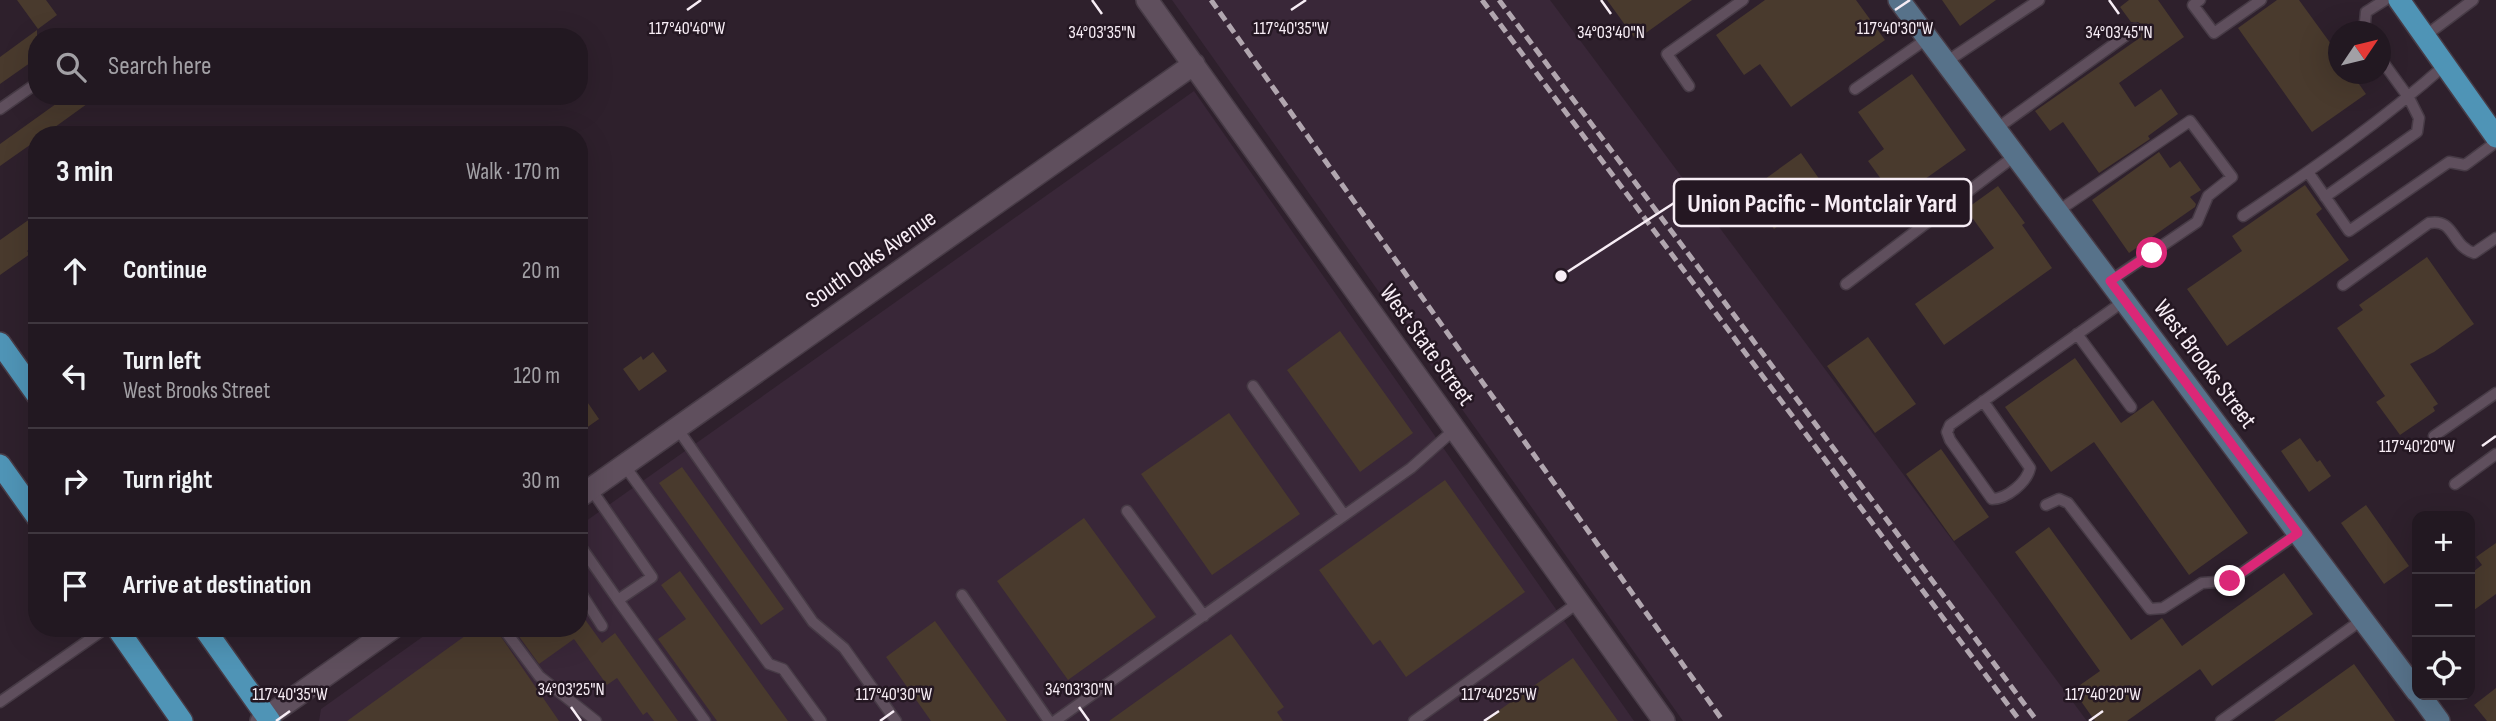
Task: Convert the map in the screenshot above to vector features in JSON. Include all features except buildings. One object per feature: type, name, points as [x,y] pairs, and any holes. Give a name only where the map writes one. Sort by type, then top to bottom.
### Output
[{"type":"main road","points":[[2399,0],[2496,136]]},
{"type":"main road","points":[[0,343],[28,382]]},
{"type":"main road","points":[[3,476],[28,506]]},
{"type":"main road","points":[[123,637],[182,721]]},
{"type":"main road","points":[[210,637],[266,720]]},
{"type":"street","name":"West State Street","points":[[1147,0],[1664,721]]},
{"type":"street","name":"West Brooks Street","points":[[1899,0],[2412,685]]},
{"type":"street","name":"South Oaks Avenue","points":[[588,491],[1194,64]]},
{"type":"street","points":[[266,720],[381,637]]},
{"type":"street","name":"West Brooks Street","points":[[2423,700],[2439,721]]},
{"type":"lane","points":[[1689,86],[1667,54],[1742,0]]},
{"type":"lane","points":[[1946,62],[2039,0]]},
{"type":"lane","points":[[2200,0],[2193,5],[2214,33],[2258,1]]},
{"type":"lane","points":[[2365,21],[2366,12],[2385,0]]},
{"type":"lane","points":[[2425,36],[2473,0]]},
{"type":"lane","points":[[1996,129],[2134,29]]},
{"type":"lane","points":[[1855,89],[1928,38]]},
{"type":"lane","points":[[2243,216],[2409,98],[2445,65]]},
{"type":"lane","points":[[2325,197],[2417,132],[2419,118],[2391,72]]},
{"type":"lane","points":[[0,109],[28,89]]},
{"type":"lane","points":[[2057,211],[2190,121],[2232,177],[2208,196],[2197,222],[2110,281]]},
{"type":"lane","points":[[2308,172],[2349,231],[2449,162],[2465,165],[2496,142]]},
{"type":"lane","points":[[1846,284],[2016,155]]},
{"type":"lane","points":[[2343,285],[2429,223],[2445,223],[2460,244],[2474,253],[2496,238]]},
{"type":"lane","points":[[1983,401],[2031,468],[2028,478],[1999,499],[1992,499],[1950,440],[1947,432],[1950,425],[1983,401],[2124,300]]},
{"type":"lane","points":[[2077,334],[2131,407]]},
{"type":"lane","points":[[1253,386],[1344,515]]},
{"type":"lane","points":[[2434,436],[2496,393]]},
{"type":"lane","points":[[677,428],[813,622],[844,648],[896,721]]},
{"type":"lane","points":[[1055,721],[1410,468],[1455,429]]},
{"type":"lane","points":[[2455,484],[2496,454]]},
{"type":"lane","points":[[624,465],[769,664],[783,669],[821,721]]},
{"type":"lane","points":[[588,497],[652,577],[618,600]]},
{"type":"lane","points":[[2046,505],[2059,499],[2068,503],[2150,609],[2163,608],[2202,583],[2230,581],[2298,533]]},
{"type":"lane","points":[[1128,511],[1204,616]]},
{"type":"lane","points":[[588,557],[705,721]]},
{"type":"lane","points":[[962,595],[1049,721]]},
{"type":"lane","points":[[1414,721],[1579,602]]},
{"type":"lane","points":[[588,604],[602,626]]},
{"type":"lane","points":[[2221,721],[2363,619]]},
{"type":"lane","points":[[0,702],[93,637]]},
{"type":"lane","points":[[510,637],[539,676],[596,721]]},
{"type":"shaded area","points":[[1172,0],[1550,0],[2087,721],[1683,721]]},
{"type":"shaded area","points":[[1194,91],[1634,721],[319,721],[321,709],[422,637],[588,637],[588,520]]},
{"type":"railway","points":[[1211,0],[1723,721]]},
{"type":"railway","points":[[1482,0],[2020,721]]},
{"type":"railway","points":[[1499,0],[2037,721]]},
{"type":"place","name":"Union Pacific - Montclair Yard","points":[[1561,276]]},
{"type":"route","points":[[2152,253],[2110,281],[2298,533],[2230,581]]}]
